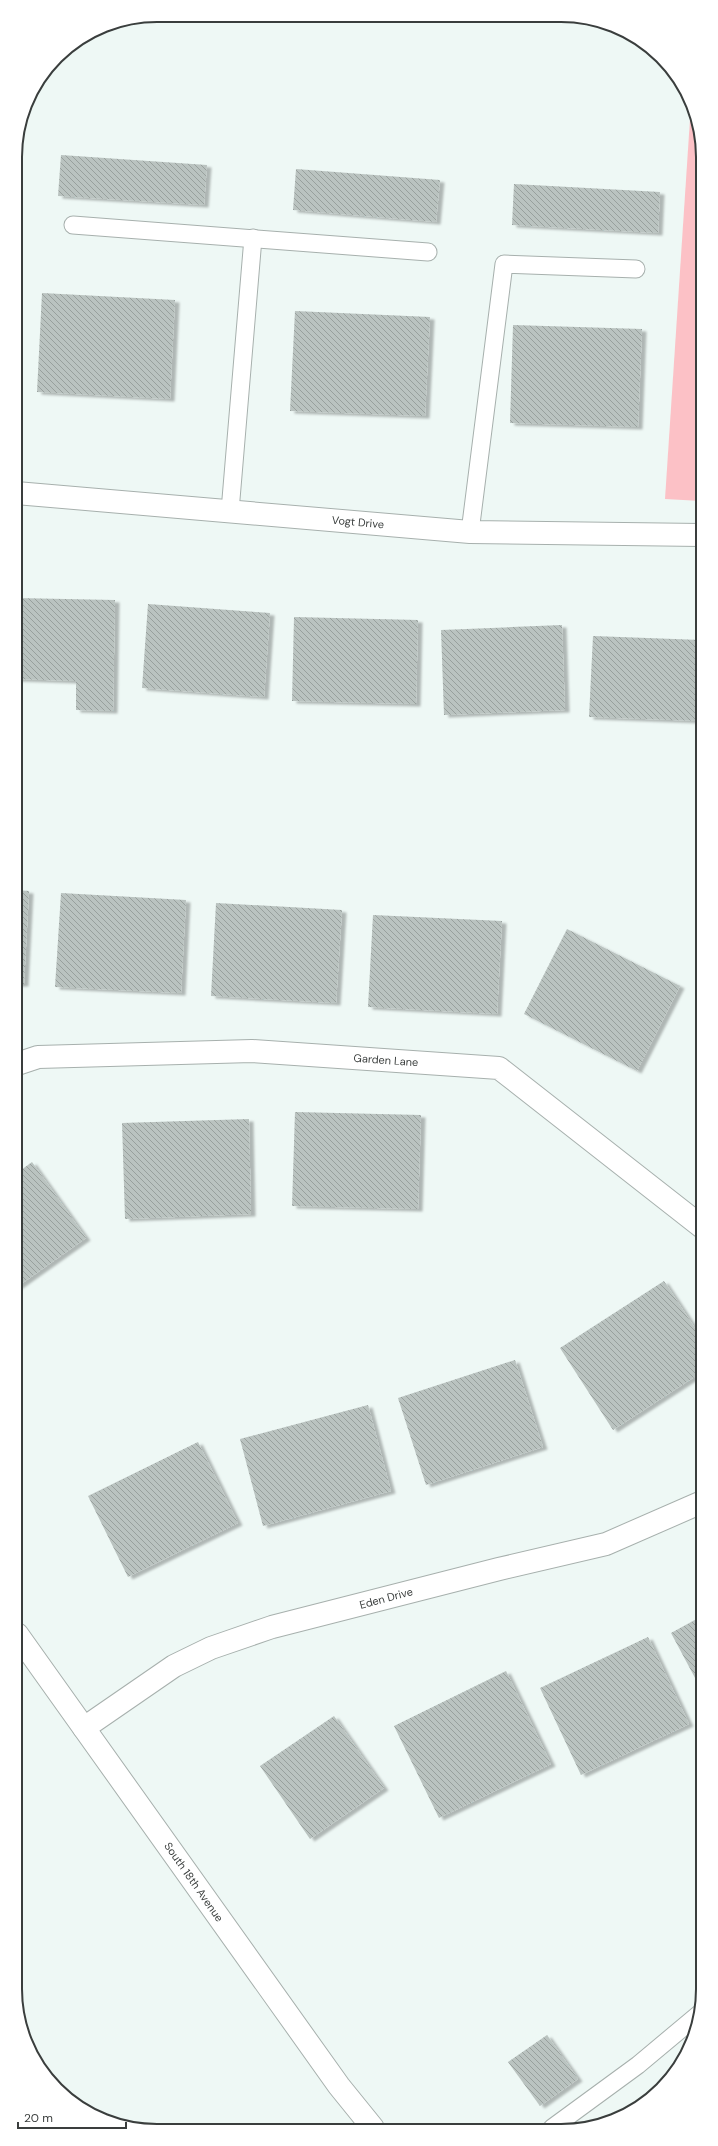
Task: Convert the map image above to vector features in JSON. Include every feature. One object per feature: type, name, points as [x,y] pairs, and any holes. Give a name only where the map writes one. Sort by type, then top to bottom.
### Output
[{"type":"street","name":"Vogt Drive","points":[[22,494],[470,532],[696,535]]},
{"type":"street","name":"Garden Lane","points":[[22,1062],[38,1057],[252,1051],[499,1068],[696,1222]]},
{"type":"street","name":"Eden Drive","points":[[84,1728],[174,1666],[211,1648],[272,1627],[499,1568],[606,1544],[696,1505]]},
{"type":"street","name":"South 18th Avenue","points":[[22,1641],[339,2086],[370,2124]]},
{"type":"lane","points":[[73,225],[428,252]]},
{"type":"lane","points":[[230,511],[253,238]]},
{"type":"lane","points":[[470,532],[504,264],[636,269]]},
{"type":"lane","points":[[558,2124],[638,2066],[692,2020]]},
{"type":"shaded area","points":[[690,118],[695,139],[696,157],[696,501],[665,499]]},
{"type":"building","points":[[61,155],[207,165],[204,205],[58,196]]},
{"type":"building","points":[[296,169],[440,180],[436,222],[293,210]]},
{"type":"building","points":[[514,184],[660,192],[658,233],[512,225]]},
{"type":"building","points":[[696,257],[696,304],[695,304]]},
{"type":"building","points":[[42,293],[175,300],[170,399],[37,392]]},
{"type":"building","points":[[295,311],[430,317],[425,416],[290,411]]},
{"type":"building","points":[[513,325],[642,329],[638,427],[510,423]]},
{"type":"building","points":[[22,598],[115,600],[113,711],[76,710],[76,681],[22,679]]},
{"type":"building","points":[[148,604],[270,613],[264,697],[142,688]]},
{"type":"building","points":[[294,617],[418,620],[416,704],[292,701]]},
{"type":"building","points":[[562,625],[565,710],[444,715],[441,630]]},
{"type":"building","points":[[593,636],[696,640],[696,721],[589,717]]},
{"type":"building","points":[[22,890],[29,891],[24,984],[22,984]]},
{"type":"building","points":[[61,893],[186,900],[181,993],[55,987]]},
{"type":"building","points":[[216,903],[342,910],[336,1003],[211,996]]},
{"type":"building","points":[[373,915],[502,921],[497,1014],[368,1007]]},
{"type":"building","points":[[567,929],[680,986],[637,1071],[524,1014]]},
{"type":"building","points":[[295,1112],[421,1115],[418,1209],[292,1206]]},
{"type":"building","points":[[249,1119],[251,1214],[125,1219],[122,1123]]},
{"type":"building","points":[[32,1162],[86,1238],[22,1283],[22,1169]]},
{"type":"building","points":[[664,1281],[696,1330],[696,1376],[613,1430],[560,1348]]},
{"type":"building","points":[[515,1360],[543,1447],[426,1485],[398,1398]]},
{"type":"building","points":[[368,1405],[391,1491],[263,1526],[240,1439]]},
{"type":"building","points":[[198,1442],[238,1523],[128,1577],[88,1496]]},
{"type":"building","points":[[696,1619],[696,1680],[671,1633]]},
{"type":"building","points":[[648,1637],[689,1724],[581,1775],[540,1688]]},
{"type":"building","points":[[506,1671],[551,1764],[439,1818],[394,1726]]},
{"type":"building","points":[[334,1716],[384,1788],[310,1839],[260,1766]]},
{"type":"building","points":[[547,2035],[578,2079],[540,2106],[508,2062]]}]
